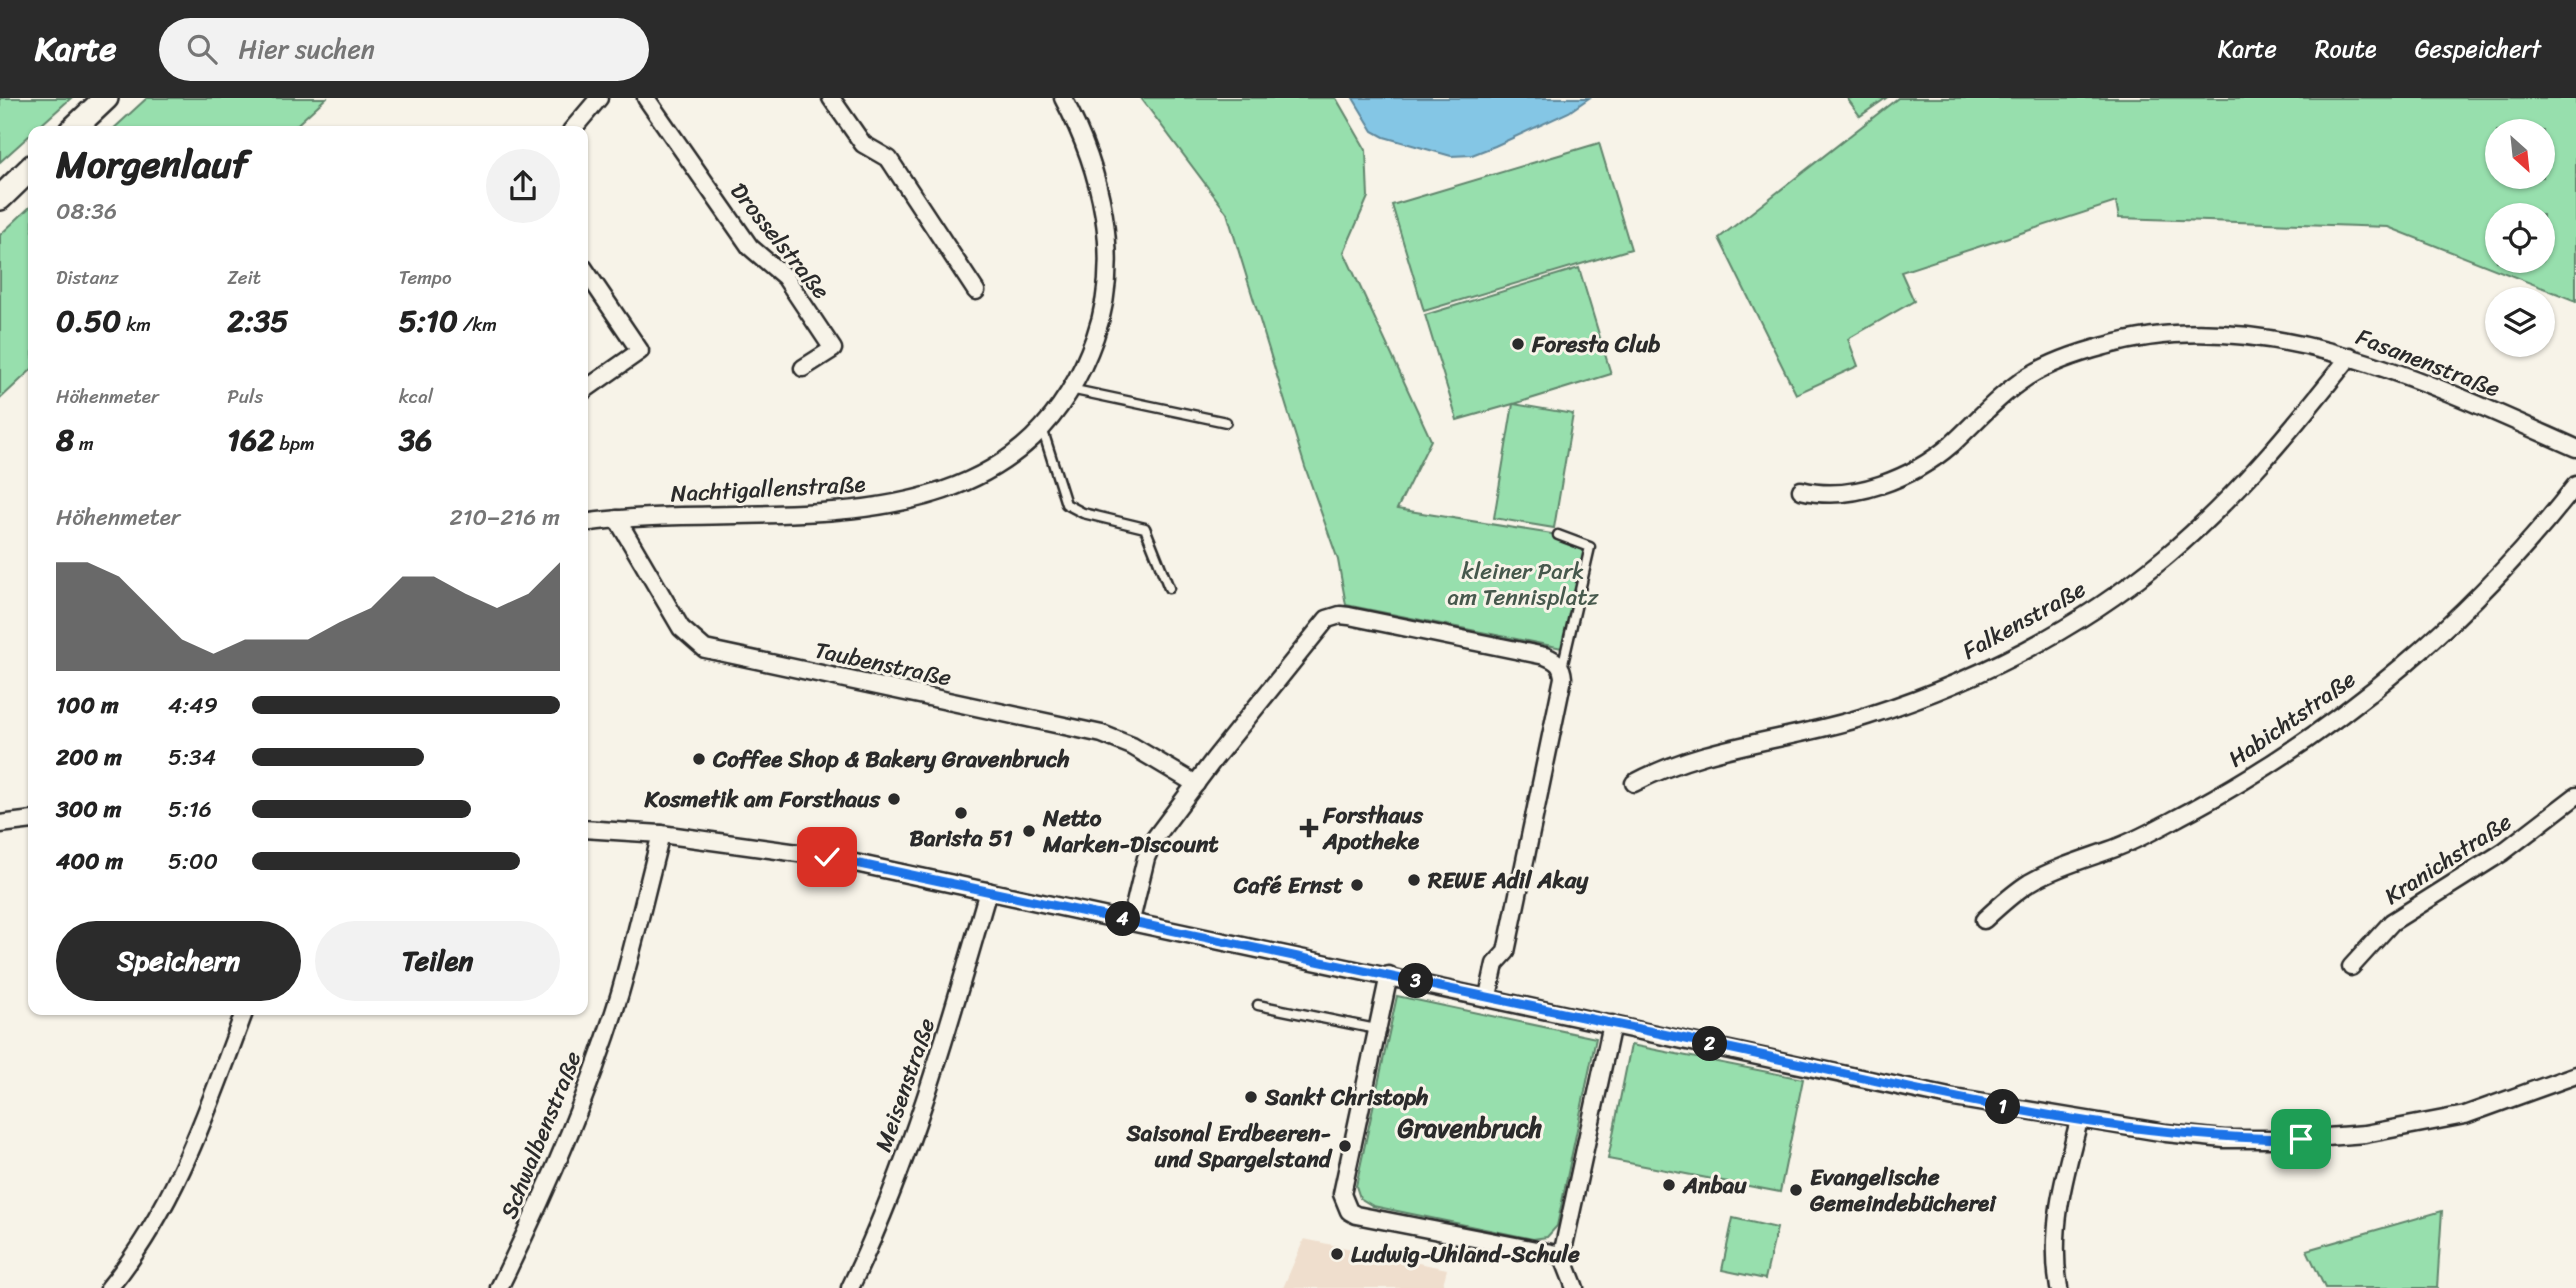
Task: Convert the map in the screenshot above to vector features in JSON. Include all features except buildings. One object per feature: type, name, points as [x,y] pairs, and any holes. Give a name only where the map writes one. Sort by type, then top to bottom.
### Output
[{"type":"main road","points":[[76,126],[106,98]]},
{"type":"main road","points":[[0,198],[28,171]]},
{"type":"street","points":[[575,126],[599,98]]},
{"type":"street","name":"Drosselstraße","points":[[646,98],[750,247],[785,277],[833,349],[803,368]]},
{"type":"street","points":[[831,98],[863,144],[889,159],[976,291]]},
{"type":"street","name":"Nachtigallenstraße","points":[[588,522],[617,519],[829,514],[896,504],[942,491],[978,475],[1017,451],[1042,428],[1070,389],[1088,356],[1098,327],[1107,268],[1103,205],[1091,159],[1063,98]]},
{"type":"street","points":[[588,274],[640,351],[588,387]]},
{"type":"street","name":"Fasanenstraße","points":[[1801,490],[1832,495],[1848,494],[1913,470],[1941,454],[2001,396],[2028,377],[2051,365],[2108,345],[2173,334],[2203,334],[2287,343],[2350,356],[2415,377],[2576,448]]},
{"type":"street","name":"Falkenstraße","points":[[1634,783],[1697,755],[1827,728],[1912,701],[1994,665],[2067,626],[2134,582],[2192,534],[2289,433],[2350,356]]},
{"type":"street","name":"Habichtstraße","points":[[1984,920],[2030,882],[2122,845],[2192,810],[2256,775],[2313,737],[2413,660],[2520,553],[2576,485]]},
{"type":"street","name":"Taubenstraße","points":[[617,519],[681,628],[695,644],[705,649],[1102,734],[1132,746],[1196,784]]},
{"type":"street","points":[[1131,920],[1146,858],[1155,838],[1310,639],[1332,616],[1349,616],[1545,656],[1562,668],[1563,678],[1506,952],[1495,964],[1488,996]]},
{"type":"street","name":"Kranichstraße","points":[[2351,967],[2392,922],[2503,852],[2576,796]]},
{"type":"street","points":[[0,824],[28,821]]},
{"type":"street","points":[[588,830],[661,834],[827,857],[1488,996],[1954,1098],[2079,1121],[2224,1139],[2301,1139],[2365,1134],[2465,1115],[2576,1075]]},
{"type":"street","name":"Schwalbenstraße","points":[[499,1288],[565,1145],[601,1050],[629,962],[661,834]]},
{"type":"street","name":"Meisenstraße","points":[[850,1288],[894,1189],[932,1084],[988,891]]},
{"type":"street","points":[[1389,975],[1342,1194],[1349,1211],[1356,1215],[1562,1255]]},
{"type":"street","points":[[109,1288],[156,1217],[188,1157],[243,1015]]},
{"type":"street","points":[[1574,1288],[1562,1255],[1612,1024]]},
{"type":"street","points":[[2059,1288],[2053,1255],[2055,1221],[2079,1121]]},
{"type":"lane","points":[[1070,389],[1226,422]]},
{"type":"lane","points":[[1042,428],[1066,504],[1083,513],[1145,528],[1168,588]]},
{"type":"lane","points":[[1558,535],[1590,547],[1562,668]]},
{"type":"lane","points":[[1258,1005],[1376,1029]]},
{"type":"shaded area","name":"Ludwig-Uhland-Schule","points":[[1304,1239],[1447,1269],[1442,1288],[1283,1288]]},
{"type":"green space","points":[[0,98],[71,98],[40,126],[28,126],[28,137],[0,162]]},
{"type":"green space","points":[[147,98],[326,98],[295,126],[116,126]]},
{"type":"green space","name":"kleiner Park am Tennisplatz","points":[[1141,98],[1336,98],[1366,150],[1368,197],[1344,252],[1431,440],[1397,509],[1558,535],[1590,547],[1567,649],[1346,605],[1338,560],[1305,467],[1227,213]]},
{"type":"green space","points":[[1847,98],[1886,98],[1860,116]]},
{"type":"green space","points":[[1898,98],[2576,98],[2576,301],[2555,293],[2555,287],[2540,287],[2505,273],[2555,273],[2555,203],[2485,203],[2485,265],[2388,227],[2119,218],[2116,202],[1901,272],[1914,301],[1848,339],[1858,366],[1796,394],[1719,238]]},
{"type":"green space","points":[[1599,143],[1631,249],[1424,311],[1392,205]]},
{"type":"green space","points":[[28,209],[28,373],[0,399],[0,235]]},
{"type":"green space","name":"Foresta Club","points":[[1579,268],[1611,374],[1514,404],[1573,414],[1554,528],[1494,518],[1513,404],[1457,420],[1425,315]]},
{"type":"green space","points":[[1397,996],[1596,1038],[1557,1226],[1547,1237],[1533,1239],[1373,1206],[1360,1198],[1356,1186]]},
{"type":"green space","points":[[1631,1045],[1803,1079],[1780,1192],[1608,1159]]},
{"type":"green space","points":[[2442,1211],[2437,1288],[2325,1288],[2307,1250]]},
{"type":"green space","points":[[1733,1218],[1777,1228],[1765,1279],[1722,1270]]},
{"type":"water","points":[[1353,98],[1589,98],[1569,112],[1495,146],[1472,155],[1451,156],[1384,137],[1373,131]]},
{"type":"place","name":"Foresta Club","points":[[1518,344]]},
{"type":"place","name":"Coffee Shop & Bakery Gravenbruch","points":[[699,759]]},
{"type":"place","name":"Kosmetik am Forsthaus","points":[[894,799]]},
{"type":"place","name":"Barista 51","points":[[961,813]]},
{"type":"place","name":"Forsthaus Apotheke","points":[[1309,828]]},
{"type":"place","name":"Netto Marken-Discount","points":[[1029,831]]},
{"type":"place","name":"REWE Adil Akay","points":[[1414,880]]},
{"type":"place","name":"Café Ernst","points":[[1357,885]]},
{"type":"place","name":"Sankt Christoph","points":[[1251,1097]]},
{"type":"place","name":"Saisonal Erdbeeren- und Spargelstand","points":[[1345,1146]]},
{"type":"place","name":"Anbau","points":[[1669,1185]]},
{"type":"place","name":"Evangelische Gemeindebücherei","points":[[1796,1190]]},
{"type":"place","name":"Ludwig-Uhland-Schule","points":[[1337,1254]]},
{"type":"district","name":"Gravenbruch","points":[[1470,1128]]},
{"type":"route","points":[[827,857],[1488,996],[1954,1098],[2079,1121],[2166,1133],[2224,1139],[2301,1139]]}]
